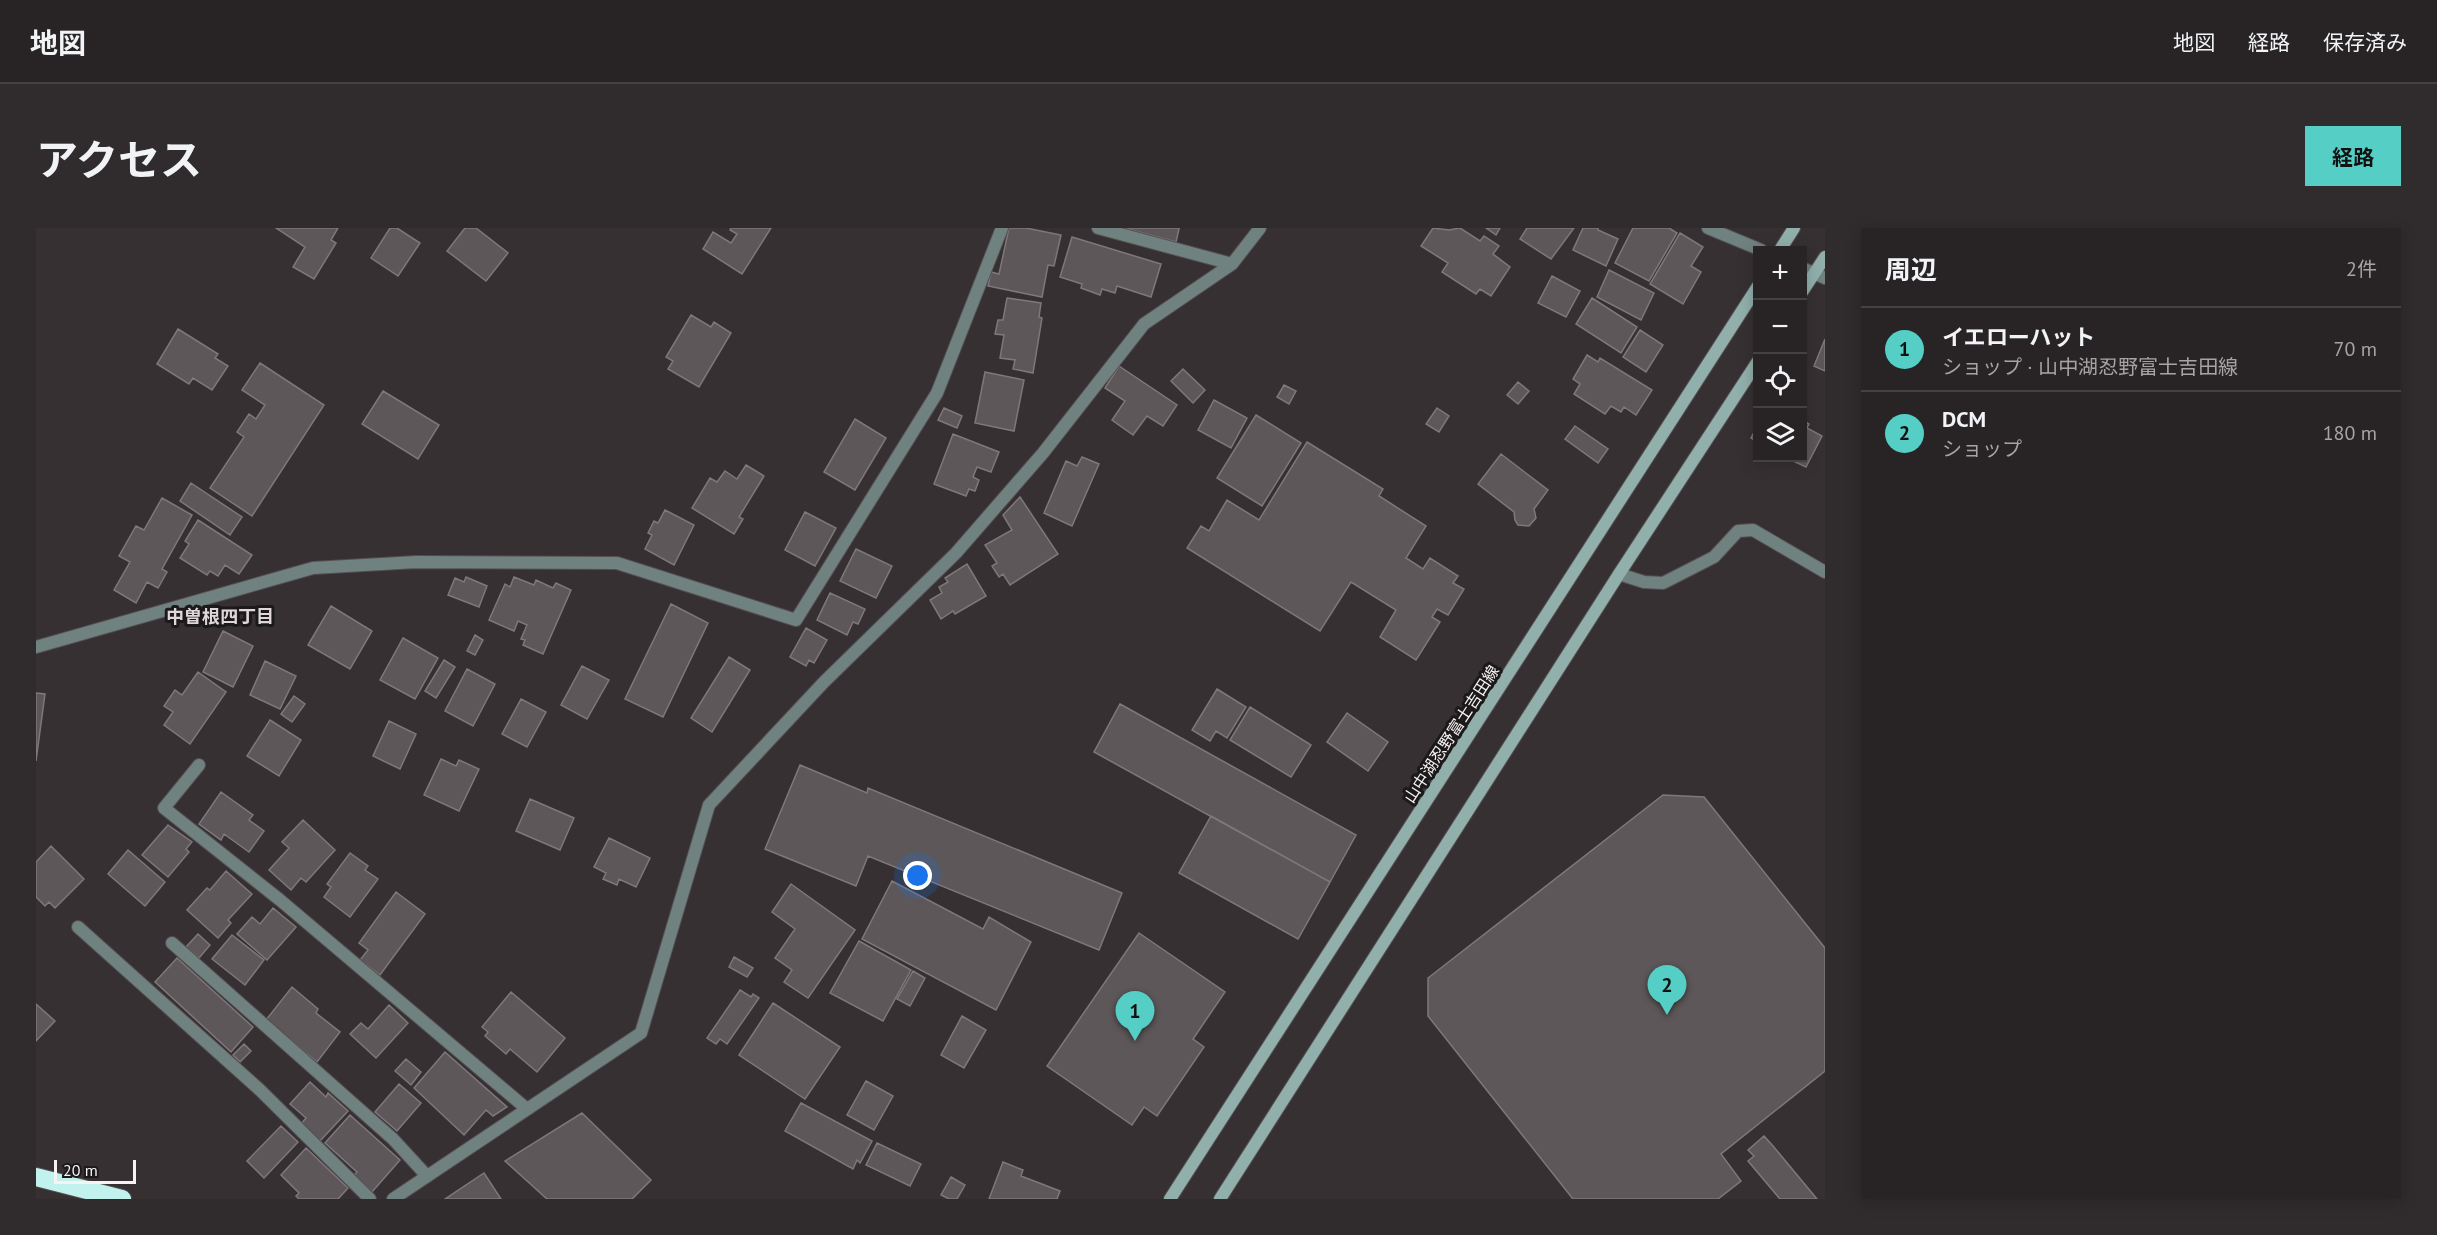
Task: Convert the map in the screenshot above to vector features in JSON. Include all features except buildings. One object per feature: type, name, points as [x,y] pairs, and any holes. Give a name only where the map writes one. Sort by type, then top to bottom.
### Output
[{"type":"highway","points":[[36,1177],[122,1199]]},
{"type":"main road","points":[[1783,246],[1794,228]]},
{"type":"main road","points":[[1814,273],[1825,257]]},
{"type":"main road","name":"山中湖忍野富士吉田線","points":[[1170,1199],[1753,294]]},
{"type":"main road","points":[[1220,1199],[1619,573],[1753,369]]},
{"type":"street","points":[[36,647],[313,568],[416,562],[617,563],[796,620],[937,393],[1002,228]]},
{"type":"street","points":[[1098,228],[1233,264]]},
{"type":"street","points":[[393,1199],[641,1033],[709,805],[824,682],[956,553],[1043,453],[1144,324],[1233,264],[1260,228]]},
{"type":"street","points":[[1708,228],[1753,247]]},
{"type":"street","points":[[1619,573],[1644,582],[1663,583],[1713,557],[1738,531],[1753,530],[1825,572]]},
{"type":"street","points":[[199,765],[164,808],[280,900],[527,1109]]},
{"type":"street","points":[[78,927],[260,1090],[370,1199]]},
{"type":"street","points":[[172,943],[393,1139],[427,1176]]},
{"type":"place","name":"DCM","points":[[1667,1015]]},
{"type":"place","name":"イエローハット","points":[[1135,1041]]},
{"type":"district","name":"中曽根四丁目","points":[[220,616]]}]
